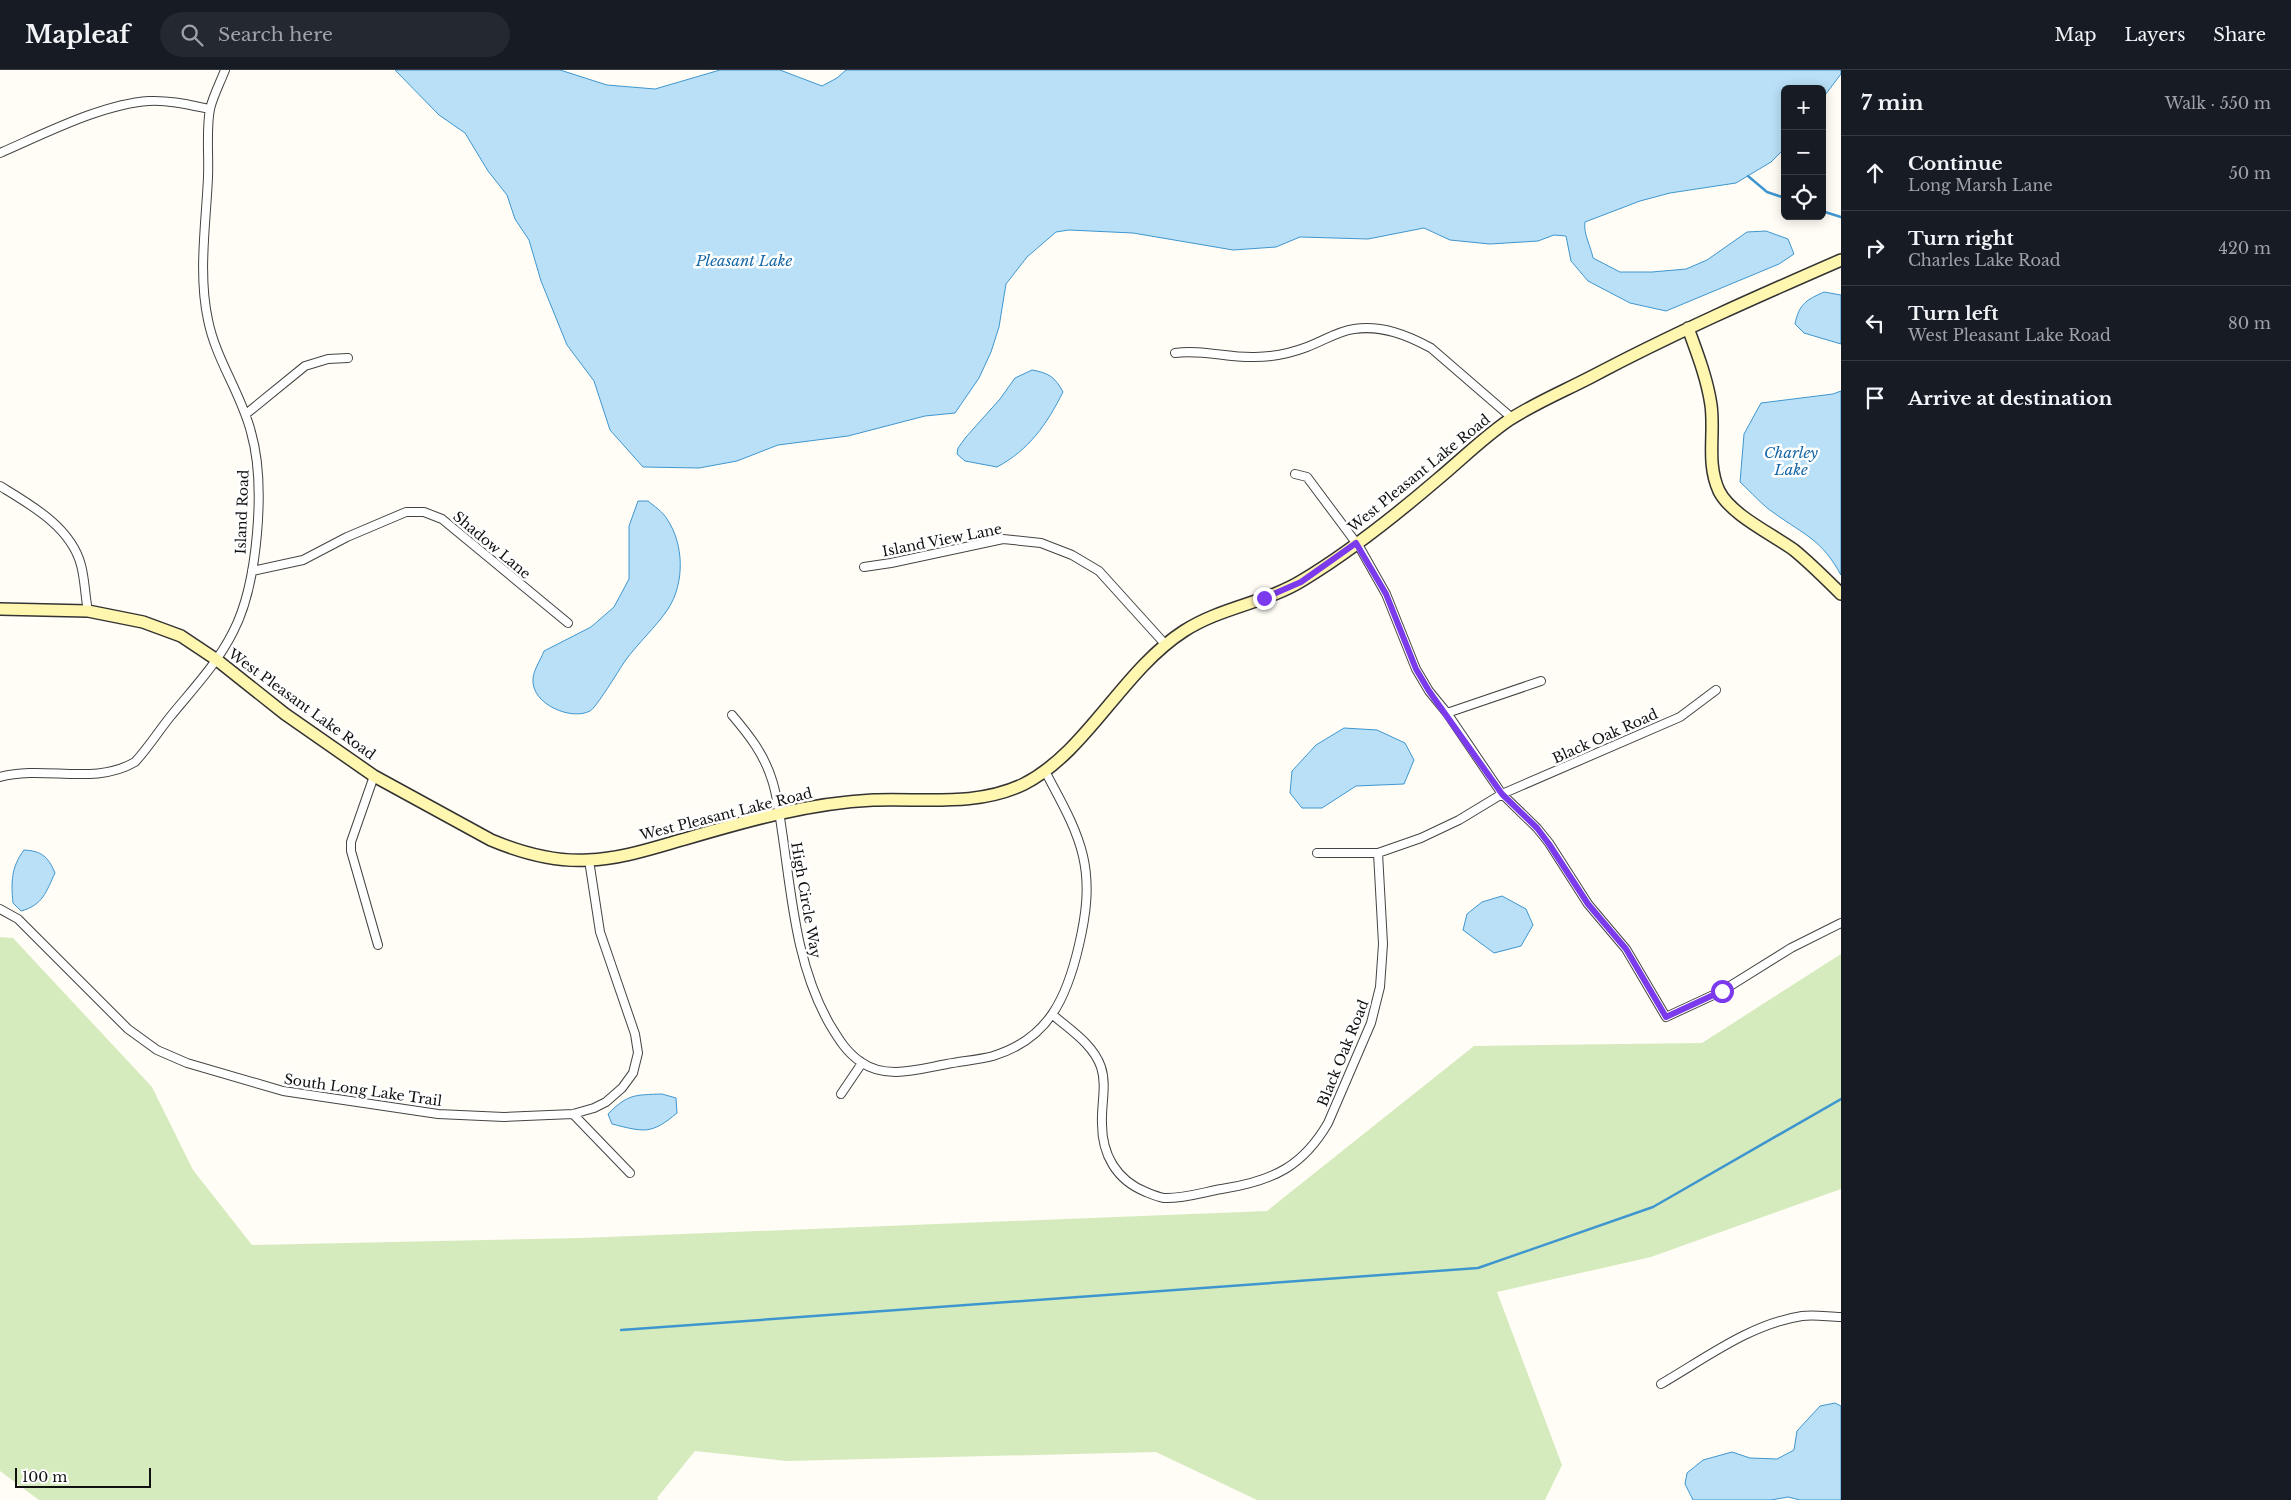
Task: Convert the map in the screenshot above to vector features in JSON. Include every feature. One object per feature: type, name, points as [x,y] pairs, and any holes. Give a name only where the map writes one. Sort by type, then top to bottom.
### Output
[{"type":"street","name":"Island Road","points":[[0,777],[40,772],[100,774],[124,768],[136,762],[217,660],[234,632],[242,610],[252,571],[258,490],[252,435],[246,414],[213,340],[204,297],[210,109],[225,70]]},
{"type":"street","points":[[0,153],[80,119],[130,104],[166,101],[210,109]]},
{"type":"street","name":"West Pleasant Lake Road","points":[[0,609],[88,611],[143,622],[181,636],[217,660],[285,714],[374,776],[506,847],[544,857],[589,860],[629,854],[779,814],[829,804],[862,801],[958,800],[984,797],[1019,786],[1045,771],[1069,749],[1139,669],[1165,644],[1219,612],[1264,598],[1301,582],[1399,511],[1512,418],[1688,328],[1841,260]]},
{"type":"street","points":[[1688,328],[1704,373],[1710,402],[1712,419],[1710,461],[1720,492],[1728,503],[1742,515],[1808,562],[1841,594]]},
{"type":"street","points":[[1175,353],[1190,351],[1234,357],[1274,356],[1306,347],[1354,329],[1385,330],[1415,339],[1431,348],[1512,418]]},
{"type":"street","points":[[246,414],[305,366],[328,359],[348,358]]},
{"type":"street","points":[[1295,474],[1307,477],[1356,543],[1386,594],[1416,669],[1429,691],[1502,794],[1537,828],[1588,904],[1626,949],[1666,1017],[1722,991],[1791,948],[1841,923]]},
{"type":"street","points":[[0,486],[51,520],[72,544],[81,565],[88,611]]},
{"type":"street","name":"Shadow Lane","points":[[252,571],[303,560],[347,537],[396,515],[414,511],[424,512],[442,519],[568,624]]},
{"type":"street","name":"Island View Lane","points":[[864,567],[1003,539],[1041,542],[1072,555],[1099,571],[1165,644]]},
{"type":"street","points":[[1447,714],[1541,681]]},
{"type":"street","name":"Black Oak Road","points":[[1053,1015],[1090,1047],[1101,1068],[1104,1090],[1102,1123],[1105,1148],[1109,1160],[1125,1181],[1162,1198],[1181,1197],[1253,1184],[1273,1177],[1299,1160],[1320,1136],[1332,1114],[1375,1008],[1383,966],[1378,853],[1438,830],[1502,794],[1680,717],[1716,690]]},
{"type":"street","name":"High Circle Way","points":[[732,715],[751,738],[767,765],[779,814],[794,917],[807,972],[816,997],[842,1044],[852,1056],[879,1071],[892,1072],[991,1056],[1016,1046],[1030,1037],[1053,1015],[1072,974],[1085,915],[1086,875],[1077,835],[1045,771]]},
{"type":"street","points":[[374,776],[351,842],[351,851],[378,945]]},
{"type":"street","points":[[1317,853],[1378,853]]},
{"type":"street","name":"South Long Lake Trail","points":[[0,909],[18,919],[128,1029],[157,1050],[181,1061],[283,1092],[326,1099],[471,1117],[573,1114],[594,1108],[622,1088],[633,1073],[638,1053],[635,1034],[600,932],[589,860]]},
{"type":"street","points":[[841,1094],[862,1063]]},
{"type":"street","points":[[573,1114],[630,1173]]},
{"type":"street","points":[[1661,1384],[1750,1332],[1781,1320],[1805,1316],[1841,1317]]},
{"type":"green space","points":[[0,937],[13,938],[152,1087],[193,1170],[252,1245],[582,1238],[1267,1211],[1474,1046],[1702,1043],[1841,954],[1841,1189],[1651,1257],[1497,1292],[1562,1465],[1545,1500],[1257,1500],[1156,1452],[786,1461],[695,1451],[657,1498],[658,1500],[39,1500],[0,1471]]},
{"type":"water","name":"Pleasant Lake","points":[[395,70],[560,70],[607,85],[655,89],[720,70],[780,70],[822,86],[837,78],[846,70],[1841,70],[1841,74],[1826,94],[1826,85],[1781,85],[1781,152],[1771,162],[1736,183],[1670,193],[1640,201],[1585,222],[1586,235],[1593,258],[1620,272],[1686,269],[1707,260],[1747,232],[1766,231],[1788,239],[1794,254],[1779,264],[1666,311],[1630,303],[1588,281],[1571,261],[1566,236],[1554,235],[1538,241],[1490,244],[1450,240],[1424,228],[1368,239],[1300,237],[1276,247],[1233,250],[1133,233],[1069,230],[1056,232],[1027,257],[1006,284],[999,327],[991,352],[979,378],[955,413],[925,416],[848,436],[778,445],[737,461],[699,468],[643,467],[610,430],[594,381],[567,345],[541,281],[529,240],[515,219],[507,195],[488,171],[465,133],[439,115]]},
{"type":"water","points":[[1824,292],[1841,295],[1841,344],[1804,333],[1795,324],[1804,303]]},
{"type":"water","points":[[1032,370],[1051,376],[1063,392],[1044,425],[1019,453],[997,467],[965,461],[957,454],[958,448],[966,437],[1000,399],[1015,378]]},
{"type":"water","name":"Charley Lake","points":[[1841,391],[1841,575],[1827,553],[1812,539],[1770,510],[1740,482],[1744,434],[1761,403],[1833,394]]},
{"type":"water","points":[[638,501],[648,501],[665,516],[673,529],[677,540],[680,564],[680,576],[674,599],[663,616],[625,661],[593,708],[582,714],[563,712],[545,703],[538,696],[534,688],[534,672],[544,651],[591,627],[614,607],[629,579],[629,526]]},
{"type":"water","points":[[1344,728],[1377,730],[1405,743],[1414,760],[1404,784],[1356,786],[1322,808],[1302,808],[1290,793],[1292,771],[1316,745]]},
{"type":"water","points":[[24,850],[43,855],[50,862],[55,873],[43,897],[34,905],[21,911],[13,903],[12,882],[14,869]]},
{"type":"water","points":[[1502,896],[1526,909],[1533,925],[1521,946],[1494,953],[1463,930],[1467,914],[1482,902]]},
{"type":"water","points":[[662,1094],[676,1098],[677,1113],[660,1125],[647,1130],[640,1130],[612,1124],[608,1114],[626,1099],[638,1095]]},
{"type":"water","points":[[1835,1403],[1841,1406],[1841,1500],[1800,1500],[1788,1497],[1771,1500],[1693,1500],[1685,1484],[1687,1473],[1703,1460],[1732,1452],[1750,1458],[1777,1459],[1794,1450],[1797,1431],[1820,1406]]},
{"type":"waterway","points":[[1748,176],[1767,192],[1781,197]]},
{"type":"waterway","points":[[1826,212],[1841,217]]},
{"type":"waterway","points":[[621,1330],[1478,1268],[1653,1207],[1841,1099]]},
{"type":"route","points":[[1264,598],[1301,582],[1356,543],[1386,594],[1416,669],[1429,691],[1502,794],[1537,828],[1560,860],[1574,885],[1626,949],[1666,1017],[1722,991]]}]
